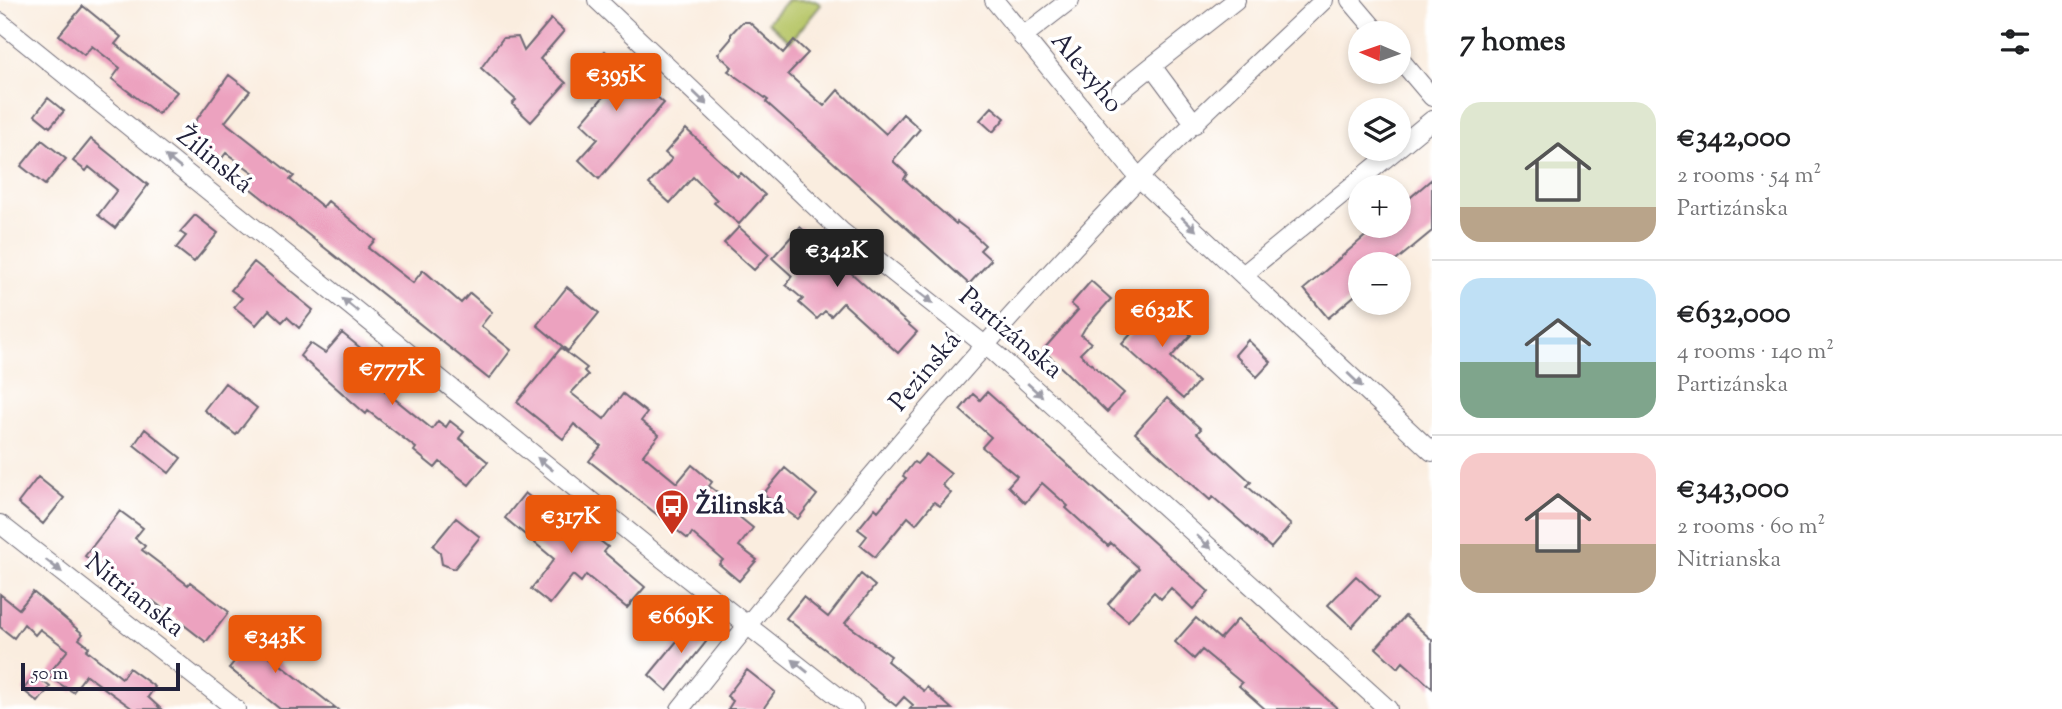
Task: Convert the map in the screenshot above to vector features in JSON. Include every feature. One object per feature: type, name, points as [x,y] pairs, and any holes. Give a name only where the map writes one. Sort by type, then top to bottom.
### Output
[{"type":"street","name":"Partizánska","points":[[597,0],[841,231],[985,344],[1388,709]]},
{"type":"street","name":"Alexyho","points":[[994,0],[1139,178],[1432,452]]},
{"type":"street","points":[[1022,37],[1070,0]]},
{"type":"street","points":[[1120,92],[1236,0]]},
{"type":"street","name":"Pezinská","points":[[680,709],[747,624],[985,344],[1139,178],[1324,0]]},
{"type":"street","points":[[1350,0],[1368,21]]},
{"type":"street","name":"Žilinská","points":[[0,22],[654,552],[853,709]]},
{"type":"street","points":[[1152,66],[1195,124]]},
{"type":"street","points":[[1411,72],[1432,97]]},
{"type":"street","points":[[1411,137],[1432,120]]},
{"type":"street","points":[[1243,275],[1382,161]]},
{"type":"street","name":"Nitrianska","points":[[0,524],[236,709]]},
{"type":"green space","points":[[787,0],[815,0],[821,5],[790,42],[768,22]]},
{"type":"building","points":[[83,6],[121,37],[115,44],[177,92],[158,114],[112,79],[120,68],[92,46],[84,55],[59,35]]},
{"type":"building","points":[[551,19],[564,31],[540,59],[566,83],[531,122],[512,104],[516,100],[481,68],[503,38],[518,37],[524,51]]},
{"type":"building","points":[[742,22],[749,22],[783,53],[794,40],[808,53],[788,74],[824,106],[838,90],[886,134],[903,114],[920,129],[894,162],[907,174],[904,179],[985,245],[980,250],[991,260],[969,284],[766,102],[768,100],[728,71],[732,67],[718,54]]},
{"type":"building","points":[[605,51],[664,103],[599,179],[579,160],[598,139],[581,123],[605,95],[583,76]]},
{"type":"building","points":[[229,75],[250,91],[225,122],[294,176],[290,180],[323,207],[328,201],[375,240],[368,248],[413,283],[423,270],[461,303],[470,293],[492,312],[481,326],[511,350],[489,379],[246,185],[255,174],[226,153],[219,162],[189,139],[196,129],[192,126]]},
{"type":"building","points":[[48,98],[64,111],[50,127],[35,115]]},
{"type":"building","points":[[992,107],[1005,118],[993,132],[980,120]]},
{"type":"building","points":[[686,129],[738,177],[741,173],[765,195],[739,224],[714,203],[717,200],[693,177],[670,203],[649,184],[672,159],[665,153]]},
{"type":"building","points":[[91,139],[148,185],[115,228],[98,215],[117,190],[89,167],[86,171],[73,161]]},
{"type":"building","points":[[42,140],[66,159],[45,185],[21,166]]},
{"type":"building","points":[[1432,179],[1432,231],[1407,252],[1348,252],[1348,301],[1328,318],[1304,289],[1363,238],[1411,238],[1411,197]]},
{"type":"building","points":[[195,215],[218,233],[194,262],[176,248],[186,236],[180,232]]},
{"type":"building","points":[[739,227],[769,254],[754,270],[724,243]]},
{"type":"building","points":[[800,227],[917,332],[898,353],[843,303],[831,316],[825,311],[817,319],[799,303],[803,299],[786,285],[792,276],[772,258]]},
{"type":"building","points":[[254,262],[313,310],[299,328],[287,317],[282,322],[269,310],[256,325],[234,307],[242,298],[231,290]]},
{"type":"building","points":[[1091,281],[1111,299],[1081,335],[1091,343],[1080,354],[1124,393],[1107,412],[1043,350],[1078,310],[1071,304]]},
{"type":"building","points":[[567,287],[599,313],[568,351],[537,325]]},
{"type":"building","points":[[1158,304],[1191,335],[1171,357],[1198,382],[1183,399],[1122,344]]},
{"type":"building","points":[[342,333],[396,377],[385,391],[432,429],[438,421],[446,427],[450,421],[464,432],[459,438],[488,462],[469,485],[440,462],[435,468],[414,451],[416,448],[368,411],[366,414],[300,356],[310,343],[325,353]]},
{"type":"building","points":[[1248,340],[1271,362],[1257,377],[1235,355]]},
{"type":"building","points":[[561,348],[587,368],[584,371],[588,375],[571,393],[604,419],[623,394],[647,413],[641,421],[659,435],[643,455],[677,483],[692,465],[712,482],[709,486],[742,510],[737,515],[753,528],[739,546],[757,560],[739,581],[719,564],[723,560],[692,533],[688,539],[589,461],[601,446],[574,424],[563,439],[517,402]]},
{"type":"building","points":[[225,383],[257,408],[236,435],[204,410]]},
{"type":"building","points":[[987,392],[1209,592],[1193,609],[1171,588],[1161,599],[1154,592],[1128,621],[1108,604],[1139,568],[1111,543],[1108,546],[1042,483],[1025,503],[1008,486],[1017,476],[982,447],[991,437],[960,410],[973,394],[980,400]]},
{"type":"building","points":[[1167,398],[1201,429],[1197,433],[1251,482],[1247,486],[1291,525],[1271,548],[1213,497],[1210,500],[1135,433]]},
{"type":"building","points":[[145,429],[181,458],[169,473],[134,445]]},
{"type":"building","points":[[926,454],[951,474],[942,485],[951,493],[940,506],[934,502],[916,524],[908,517],[875,557],[860,545],[867,536],[858,529],[875,508],[878,511],[906,478],[903,476],[914,462],[917,464]]},
{"type":"building","points":[[785,468],[817,495],[798,519],[763,494]]},
{"type":"building","points":[[38,477],[64,498],[43,524],[18,503]]},
{"type":"building","points":[[525,493],[571,530],[577,523],[608,547],[604,552],[645,587],[627,608],[586,575],[581,582],[573,575],[550,604],[531,589],[554,559],[505,518]]},
{"type":"building","points":[[120,511],[143,528],[135,538],[145,546],[142,550],[229,612],[206,642],[153,601],[150,606],[85,556]]},
{"type":"building","points":[[456,518],[480,537],[454,569],[442,564],[440,552],[433,546]]},
{"type":"building","points":[[861,574],[875,586],[845,623],[891,656],[887,661],[924,691],[927,687],[952,709],[910,709],[913,705],[904,697],[896,706],[786,618],[803,597],[828,617]]},
{"type":"building","points":[[1356,576],[1379,597],[1352,627],[1328,605]]},
{"type":"building","points":[[33,592],[83,634],[79,639],[89,647],[86,650],[122,678],[129,668],[155,687],[148,697],[161,709],[133,709],[86,675],[73,692],[47,676],[68,650],[40,629],[35,635],[24,624],[14,638],[0,627],[0,594],[19,609]]},
{"type":"building","points":[[1405,616],[1432,640],[1432,688],[1403,662],[1398,668],[1376,648]]},
{"type":"building","points":[[696,618],[713,633],[667,691],[649,675]]},
{"type":"building","points":[[1196,618],[1220,639],[1238,619],[1338,709],[1265,709],[1239,686],[1242,683],[1202,650],[1194,659],[1175,642]]},
{"type":"building","points":[[268,620],[283,632],[267,654],[337,709],[280,709],[229,668]]},
{"type":"building","points":[[747,670],[775,692],[763,709],[728,709],[733,701],[727,696]]},
{"type":"building","points":[[35,675],[50,687],[38,702],[23,690]]},
{"type":"place","name":"Žilinská","points":[[672,536]]}]
